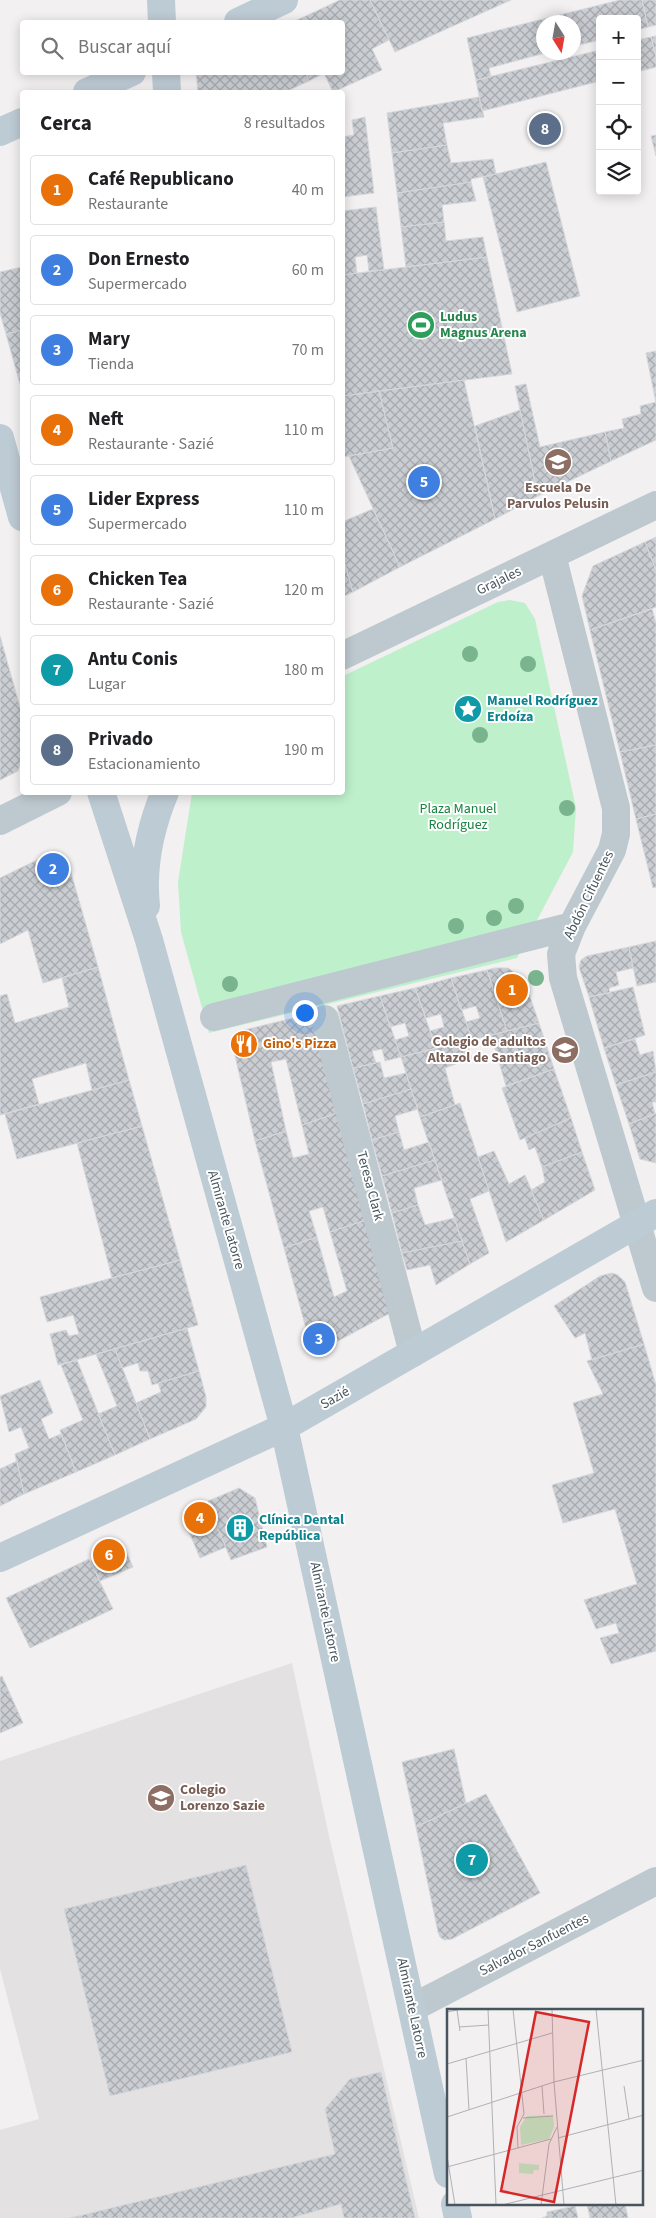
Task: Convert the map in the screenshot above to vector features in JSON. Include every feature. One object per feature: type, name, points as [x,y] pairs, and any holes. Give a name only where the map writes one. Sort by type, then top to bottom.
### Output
[{"type":"main road","points":[[161,0],[162,20]]},
{"type":"main road","points":[[242,20],[284,0]]},
{"type":"main road","points":[[92,90],[125,75]]},
{"type":"main road","points":[[166,75],[167,90]]},
{"type":"main road","points":[[0,132],[20,123]]},
{"type":"main road","points":[[0,438],[20,510]]},
{"type":"main road","name":"Almirante Latorre","points":[[102,795],[149,940],[284,1427],[447,2169]]},
{"type":"main road","name":"Almirante Latorre","points":[[149,940],[144,888],[153,826],[164,795]]},
{"type":"main road","name":"Sazié","points":[[0,1558],[284,1427],[646,1219]]},
{"type":"street","name":"Grajales","points":[[345,655],[656,505]]},
{"type":"street","name":"Abdón Cifuentes","points":[[552,555],[616,808],[616,834],[612,850],[572,926],[561,954],[563,978],[646,1219],[656,1288]]},
{"type":"street","points":[[0,821],[52,795]]},
{"type":"street","points":[[214,1017],[572,926]]},
{"type":"street","name":"Teresa Clark","points":[[325,1019],[413,1354]]},
{"type":"street","name":"Salvador Sanfuentes","points":[[412,2008],[656,1882]]},
{"type":"shaded area","points":[[292,1663],[329,1836],[419,2218],[0,2218],[0,2130],[39,2119],[0,1969],[0,1761]]},
{"type":"green space","name":"Plaza Manuel Rodríguez","points":[[510,600],[525,603],[535,619],[576,808],[573,852],[517,958],[209,1033],[181,932],[178,882],[192,795],[345,795],[345,675],[498,602]]},
{"type":"building","points":[[340,0],[370,0],[389,40],[372,49],[382,70],[337,90],[332,90],[325,75],[345,75],[345,20],[297,20]]},
{"type":"building","points":[[370,0],[511,0],[395,52]]},
{"type":"building","points":[[620,0],[642,0],[648,27],[641,29],[641,15],[596,15],[596,41],[581,44],[581,15],[560,15]]},
{"type":"building","points":[[642,0],[656,0],[656,25],[648,27]]},
{"type":"building","points":[[536,21],[536,55],[489,68],[491,77],[476,80],[467,38]]},
{"type":"building","points":[[656,36],[656,57],[651,37]]},
{"type":"building","points":[[651,37],[656,57],[656,67],[641,71],[641,60],[641,39]]},
{"type":"building","points":[[596,51],[596,82],[482,111],[476,80],[559,60],[581,60],[581,55]]},
{"type":"building","points":[[196,75],[306,75],[309,81],[289,90],[198,90]]},
{"type":"building","points":[[306,75],[320,75],[309,81]]},
{"type":"building","points":[[479,97],[484,117],[443,123],[447,145],[392,153],[387,113]]},
{"type":"building","points":[[365,117],[374,193],[345,197],[345,136],[354,135],[352,120]]},
{"type":"building","points":[[656,135],[656,156],[651,136]]},
{"type":"building","points":[[447,145],[451,163],[493,159],[496,174],[471,179],[471,182],[397,193],[392,153]]},
{"type":"building","points":[[546,162],[580,296],[517,312],[483,177]]},
{"type":"building","points":[[471,182],[476,201],[442,205],[444,222],[401,227],[397,193]]},
{"type":"building","points":[[376,207],[384,270],[369,271],[367,255],[355,257],[357,273],[345,275],[345,211]]},
{"type":"building","points":[[444,222],[446,241],[483,237],[487,257],[406,267],[401,227]]},
{"type":"building","name":"Ludus Magnus Arena","points":[[487,257],[512,374],[345,396],[345,275]]},
{"type":"building","points":[[20,267],[20,330],[6,334],[0,313],[0,272]]},
{"type":"building","points":[[20,330],[20,384],[6,334]]},
{"type":"building","points":[[656,351],[656,403],[646,353]]},
{"type":"building","points":[[464,380],[495,519],[400,567],[349,456],[393,448],[379,391]]},
{"type":"building","points":[[526,384],[540,447],[605,432],[611,461],[538,496],[515,386]]},
{"type":"building","points":[[379,391],[393,448],[345,456],[345,396]]},
{"type":"building","points":[[656,402],[656,440],[611,461],[605,432],[624,428],[622,419],[641,414],[640,406]]},
{"type":"building","points":[[520,410],[538,496],[495,519],[475,426]]},
{"type":"building","points":[[373,509],[400,567],[353,592],[345,564],[345,521]]},
{"type":"building","points":[[656,537],[656,570],[645,542]]},
{"type":"building","points":[[645,542],[656,570],[656,607],[590,630],[582,596],[593,566]]},
{"type":"building","points":[[345,564],[353,592],[345,596]]},
{"type":"building","points":[[652,609],[656,623],[656,745],[620,752],[590,630]]},
{"type":"building","points":[[0,636],[20,707],[20,764],[18,771],[0,780]]},
{"type":"building","points":[[656,745],[656,814],[636,819],[620,752]]},
{"type":"building","points":[[656,814],[656,887],[653,888],[636,819]]},
{"type":"building","points":[[52,857],[70,869],[98,967],[43,983],[28,930],[0,944],[0,878],[37,860]]},
{"type":"building","points":[[656,941],[656,982],[637,986],[629,947]]},
{"type":"building","points":[[629,947],[633,968],[616,972],[619,985],[609,988],[610,993],[589,997],[579,967],[581,960],[587,956]]},
{"type":"building","points":[[98,967],[129,1080],[92,1090],[86,1063],[32,1079],[39,1104],[0,1115],[0,996],[7,994],[15,1023],[69,1007],[62,978]]},
{"type":"building","points":[[508,968],[521,978],[526,985],[539,1023],[507,1031],[487,970]]},
{"type":"building","points":[[487,970],[507,1031],[472,1040],[466,1022],[480,1018],[476,1006],[461,1010],[451,978]]},
{"type":"building","points":[[451,978],[472,1040],[436,1048],[430,1031],[444,1027],[441,1014],[426,1018],[415,988]]},
{"type":"building","points":[[633,987],[645,1035],[604,1048],[589,997]]},
{"type":"building","points":[[415,988],[436,1048],[401,1057],[395,1040],[409,1036],[405,1023],[390,1027],[380,996]]},
{"type":"building","points":[[380,996],[401,1057],[385,1061],[382,1049],[372,1051],[376,1063],[353,1068],[337,1006]]},
{"type":"building","points":[[302,1016],[313,1022],[337,1113],[302,1125],[286,1059],[271,1062],[286,1131],[255,1141],[232,1043],[240,1031]]},
{"type":"building","points":[[539,1023],[554,1069],[506,1086],[491,1035]]},
{"type":"building","points":[[635,1039],[640,1055],[653,1051],[656,1072],[616,1085],[604,1048]]},
{"type":"building","points":[[466,1041],[472,1058],[445,1068],[455,1105],[420,1117],[401,1057]]},
{"type":"building","points":[[380,1062],[384,1078],[406,1073],[411,1089],[363,1104],[353,1068]]},
{"type":"building","points":[[554,1069],[571,1118],[520,1140],[502,1088]]},
{"type":"building","points":[[656,1072],[656,1102],[652,1102],[655,1114],[629,1124],[616,1085]]},
{"type":"building","points":[[129,1080],[142,1126],[17,1159],[5,1114]]},
{"type":"building","points":[[411,1089],[418,1109],[395,1116],[399,1132],[372,1140],[363,1104]]},
{"type":"building","points":[[460,1103],[489,1191],[470,1199],[489,1253],[470,1264],[420,1117]]},
{"type":"building","points":[[337,1113],[366,1220],[330,1232],[323,1207],[309,1211],[317,1237],[284,1248],[255,1141],[286,1131],[293,1158],[309,1154],[302,1125]]},
{"type":"building","points":[[656,1113],[656,1163],[640,1159],[629,1124]]},
{"type":"building","points":[[571,1118],[582,1152],[542,1167],[535,1147],[529,1150],[525,1138]]},
{"type":"building","points":[[142,1126],[180,1260],[112,1278],[77,1143]]},
{"type":"building","points":[[399,1132],[404,1150],[429,1142],[435,1160],[382,1176],[372,1140]]},
{"type":"building","points":[[494,1151],[509,1184],[525,1175],[544,1220],[506,1242],[478,1157]]},
{"type":"building","points":[[582,1152],[595,1190],[544,1220],[531,1190],[545,1182],[542,1167]]},
{"type":"building","points":[[435,1160],[442,1180],[414,1188],[418,1205],[392,1213],[382,1176]]},
{"type":"building","points":[[418,1205],[425,1225],[454,1218],[462,1241],[402,1253],[392,1213]]},
{"type":"building","points":[[366,1220],[392,1312],[323,1349],[314,1349],[310,1343],[284,1248],[317,1237],[334,1297],[347,1291],[330,1232]]},
{"type":"building","points":[[462,1241],[470,1264],[436,1285],[430,1265],[407,1270],[402,1253]]},
{"type":"building","points":[[180,1260],[198,1325],[58,1365],[50,1334],[66,1330],[69,1336],[79,1334],[73,1315],[47,1322],[40,1297]]},
{"type":"building","points":[[612,1273],[618,1275],[625,1282],[644,1344],[592,1360],[585,1333],[575,1338],[554,1306],[600,1276]]},
{"type":"building","points":[[187,1328],[199,1371],[152,1385],[148,1371],[140,1371],[138,1363],[122,1368],[115,1349]]},
{"type":"building","points":[[644,1344],[656,1385],[656,1651],[611,1664],[600,1638],[619,1633],[616,1623],[596,1629],[584,1600],[637,1584],[615,1509],[563,1523],[552,1485],[594,1473],[573,1403],[603,1394],[587,1361]]},
{"type":"building","points":[[115,1349],[150,1439],[115,1455],[98,1414],[117,1406],[96,1354]]},
{"type":"building","points":[[77,1360],[115,1455],[76,1472],[60,1430],[83,1420],[61,1365]]},
{"type":"building","points":[[199,1371],[206,1397],[206,1407],[196,1419],[150,1439],[136,1403],[161,1392],[158,1383]]},
{"type":"building","points":[[40,1380],[53,1413],[41,1419],[49,1439],[61,1434],[76,1472],[24,1494],[15,1454],[29,1448],[21,1427],[9,1432],[0,1396]]},
{"type":"building","points":[[17,1461],[24,1494],[0,1506],[0,1469]]},
{"type":"building","name":"Clínica Dental República","points":[[239,1488],[255,1498],[267,1547],[231,1560],[208,1501]]},
{"type":"building","points":[[210,1510],[226,1547],[200,1558],[184,1520]]},
{"type":"building","points":[[124,1547],[133,1567],[100,1581],[91,1561]]},
{"type":"building","points":[[89,1559],[113,1609],[30,1648],[6,1598]]},
{"type":"building","points":[[2,1676],[23,1723],[0,1733],[0,1677]]},
{"type":"building","points":[[454,1749],[466,1803],[416,1827],[402,1762]]},
{"type":"building","points":[[486,1794],[540,1893],[452,1939],[444,1940],[438,1932],[416,1827]]},
{"type":"building","points":[[246,1865],[292,2052],[110,2096],[64,1909]]},
{"type":"building","points":[[381,2072],[415,2218],[344,2218],[341,2204],[291,2218],[70,2218],[335,2154],[325,2109],[350,2079]]},
{"type":"building","points":[[575,2206],[578,2218],[542,2218],[547,2216],[547,2212]]},
{"type":"building","points":[[587,2206],[625,2206],[628,2218],[590,2218]]},
{"type":"place","name":"Privado","points":[[545,129]]},
{"type":"place","name":"Ludus Magnus Arena","points":[[421,325]]},
{"type":"place","name":"Escuela De Parvulos Pelusin","points":[[558,462]]},
{"type":"place","name":"Lider Express","points":[[424,482]]},
{"type":"place","name":"Manuel Rodríguez Erdoíza","points":[[468,709]]},
{"type":"place","name":"Don Ernesto","points":[[53,869]]},
{"type":"place","name":"Café Republicano","points":[[512,990]]},
{"type":"place","name":"Gino's Pizza","points":[[244,1044]]},
{"type":"place","name":"Colegio de adultos Altazol de Santiago","points":[[565,1050]]},
{"type":"place","name":"Mary","points":[[319,1339]]},
{"type":"place","name":"Neft","points":[[200,1518]]},
{"type":"place","name":"Clínica Dental República","points":[[240,1528]]},
{"type":"place","name":"Chicken Tea","points":[[109,1555]]},
{"type":"place","name":"Colegio Lorenzo Sazie","points":[[161,1798]]},
{"type":"place","name":"Antu Conis","points":[[472,1860]]}]
